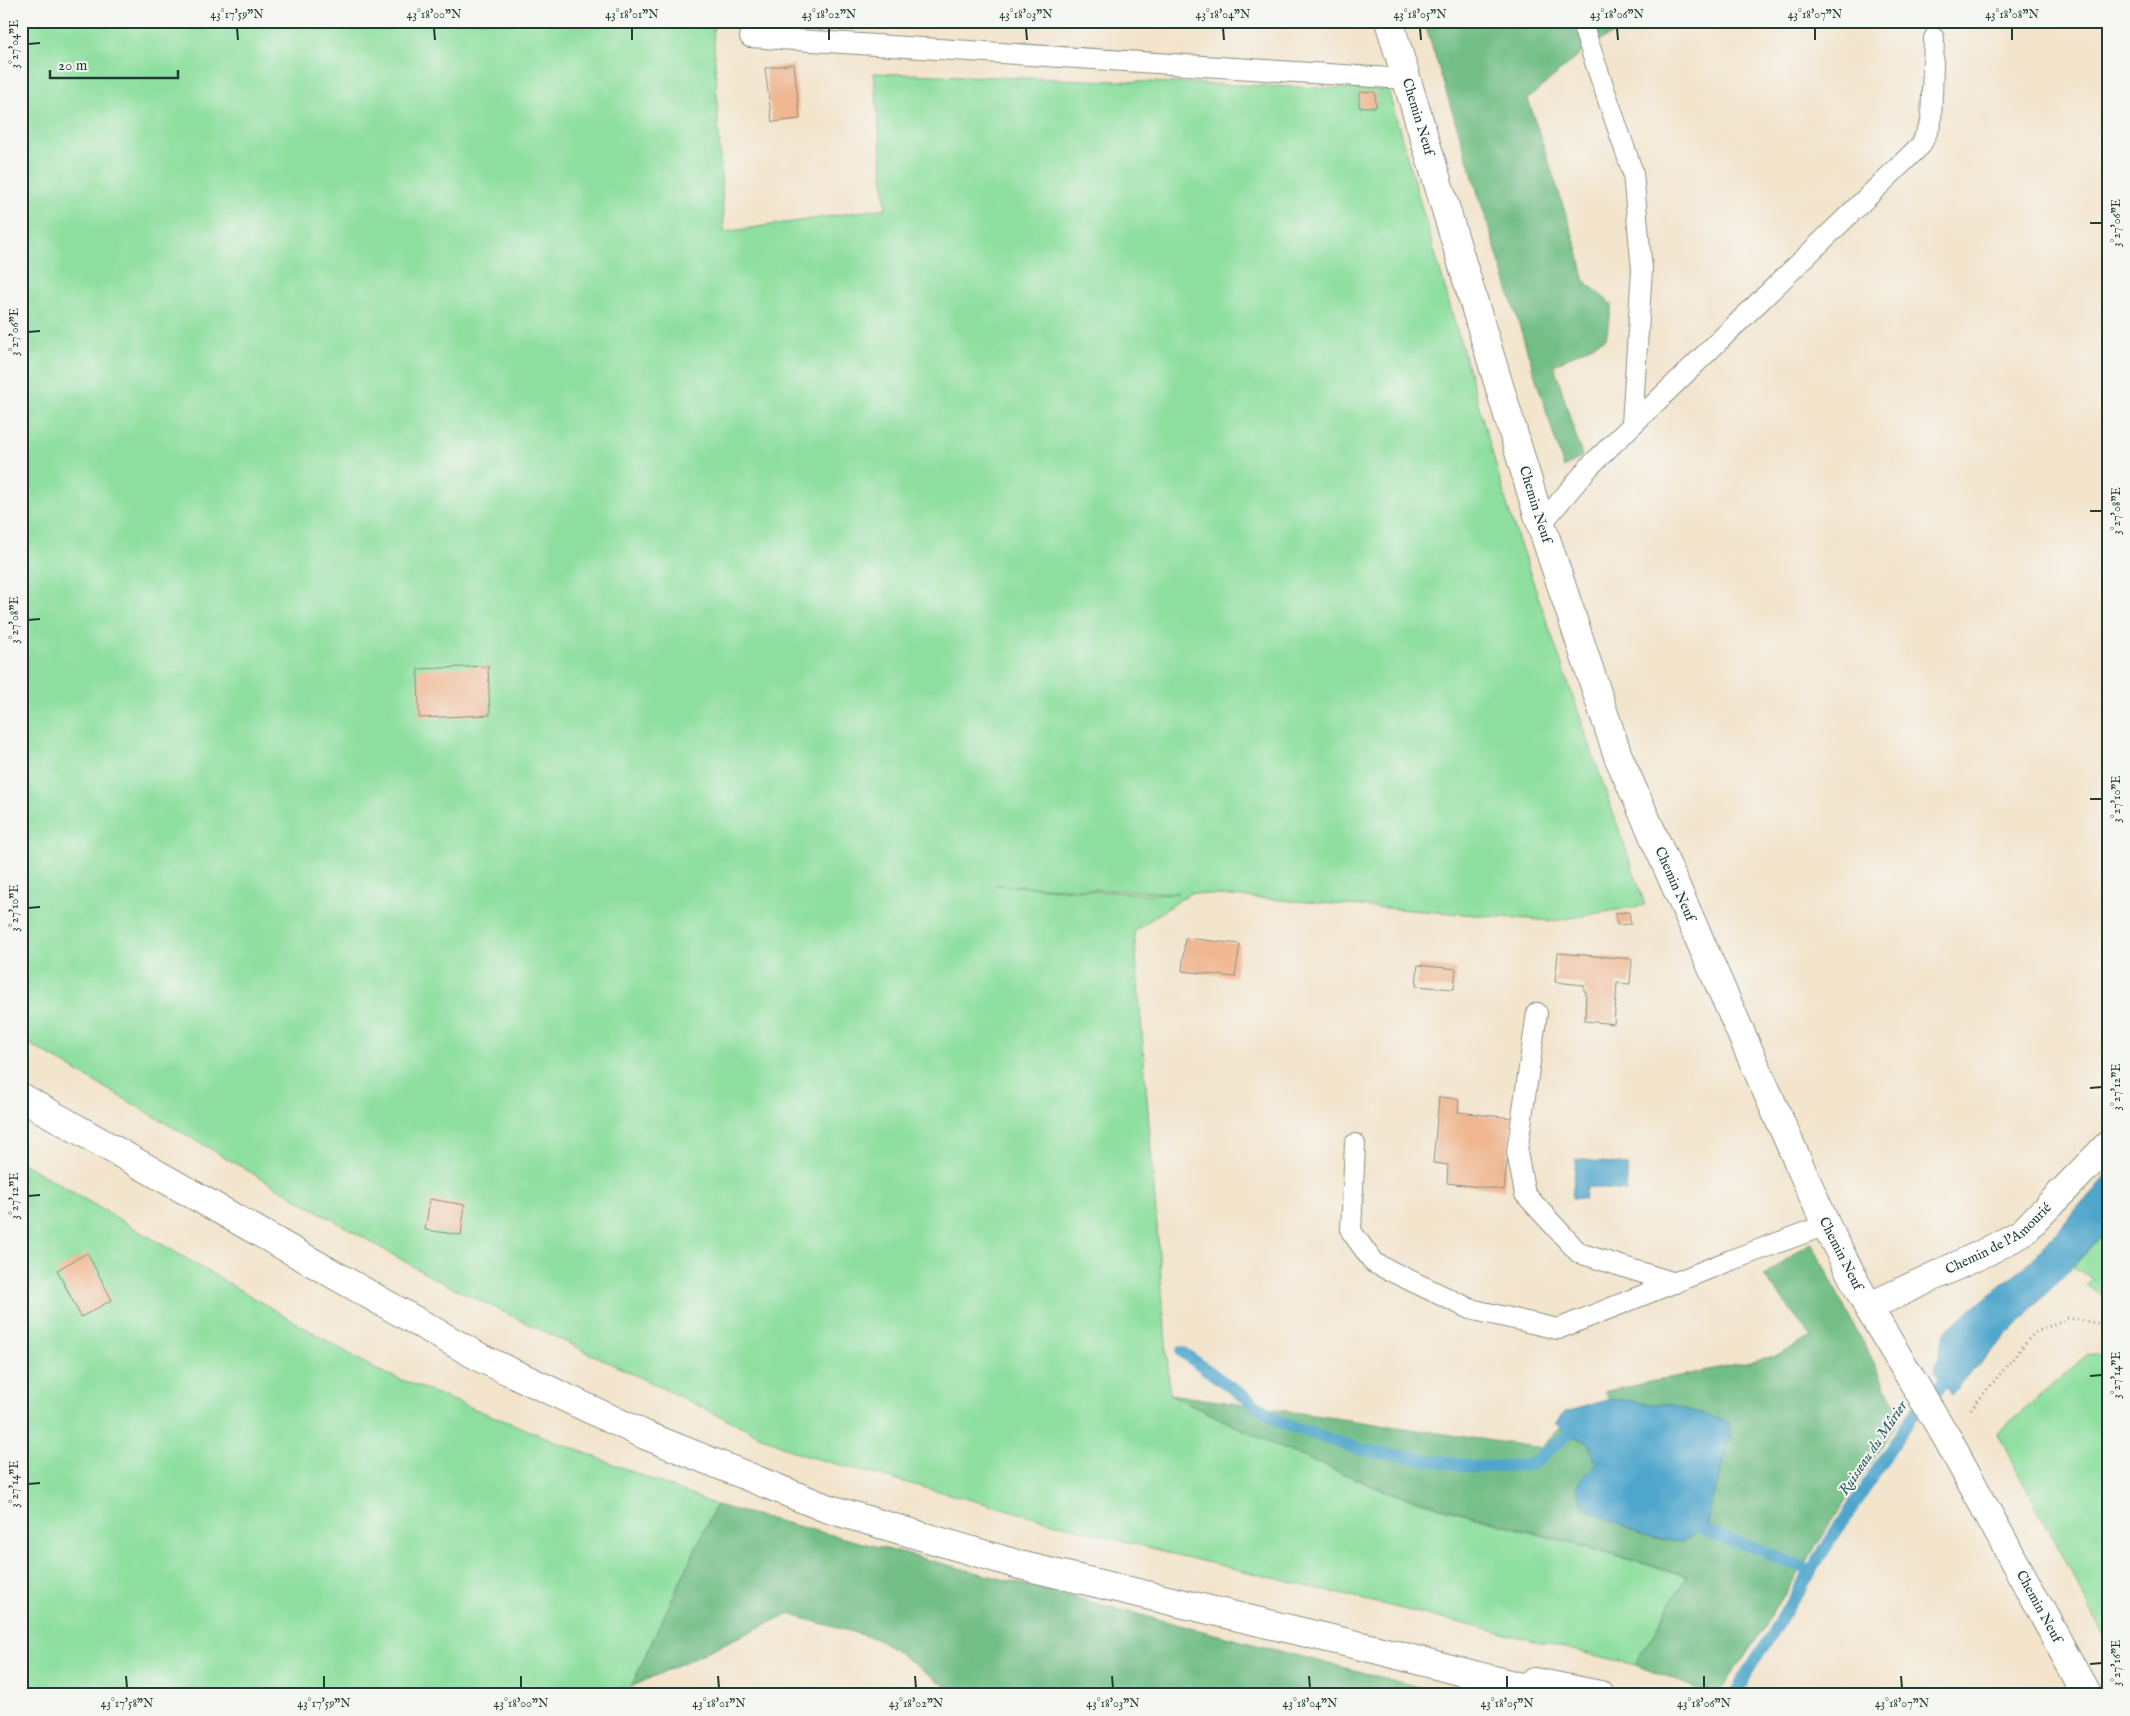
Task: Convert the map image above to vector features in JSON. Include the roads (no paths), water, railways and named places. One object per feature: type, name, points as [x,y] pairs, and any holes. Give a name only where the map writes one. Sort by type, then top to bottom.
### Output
[{"type":"street","name":"Chemin Neuf","points":[[1389,21],[1542,524],[1618,756],[1826,1225],[1868,1307],[1942,1430],[2087,1695]]},
{"type":"street","points":[[21,1097],[481,1358],[645,1435],[826,1508],[1020,1565],[1378,1650],[1551,1695]]},
{"type":"street","name":"Chemin de l'Amourié","points":[[1868,1307],[1984,1253],[2022,1233],[2109,1144]]},
{"type":"street","points":[[1378,1650],[1600,1695]]},
{"type":"lane","points":[[1580,21],[1633,173],[1642,270],[1632,424]]},
{"type":"lane","points":[[750,37],[1406,78]]},
{"type":"lane","points":[[1542,524],[1590,466],[1632,424],[1921,145],[1932,123],[1934,38]]},
{"type":"lane","points":[[1537,1013],[1517,1152],[1525,1194],[1579,1252],[1675,1283]]},
{"type":"lane","points":[[1355,1144],[1351,1231],[1374,1263],[1470,1309],[1558,1329],[1826,1225]]},
{"type":"water","points":[[1576,1159],[1628,1165],[1626,1191],[1586,1187],[1585,1199],[1572,1198]]},
{"type":"water","points":[[2109,1173],[2109,1228],[1951,1394],[1934,1371],[1946,1330],[2031,1261]]},
{"type":"water","points":[[1609,1398],[1650,1404],[1669,1404],[1728,1422],[1731,1434],[1706,1525],[1681,1543],[1644,1536],[1584,1507],[1576,1486],[1596,1463],[1589,1442],[1568,1435],[1556,1423],[1565,1412]]},
{"type":"waterway","points":[[1182,1352],[1281,1423],[1361,1450],[1475,1467],[1530,1465],[1568,1435]]},
{"type":"waterway","name":"Ruisseau du Mûrier","points":[[1734,1695],[1811,1570],[1911,1418],[1953,1371]]},
{"type":"waterway","points":[[1701,1529],[1811,1570]]}]
